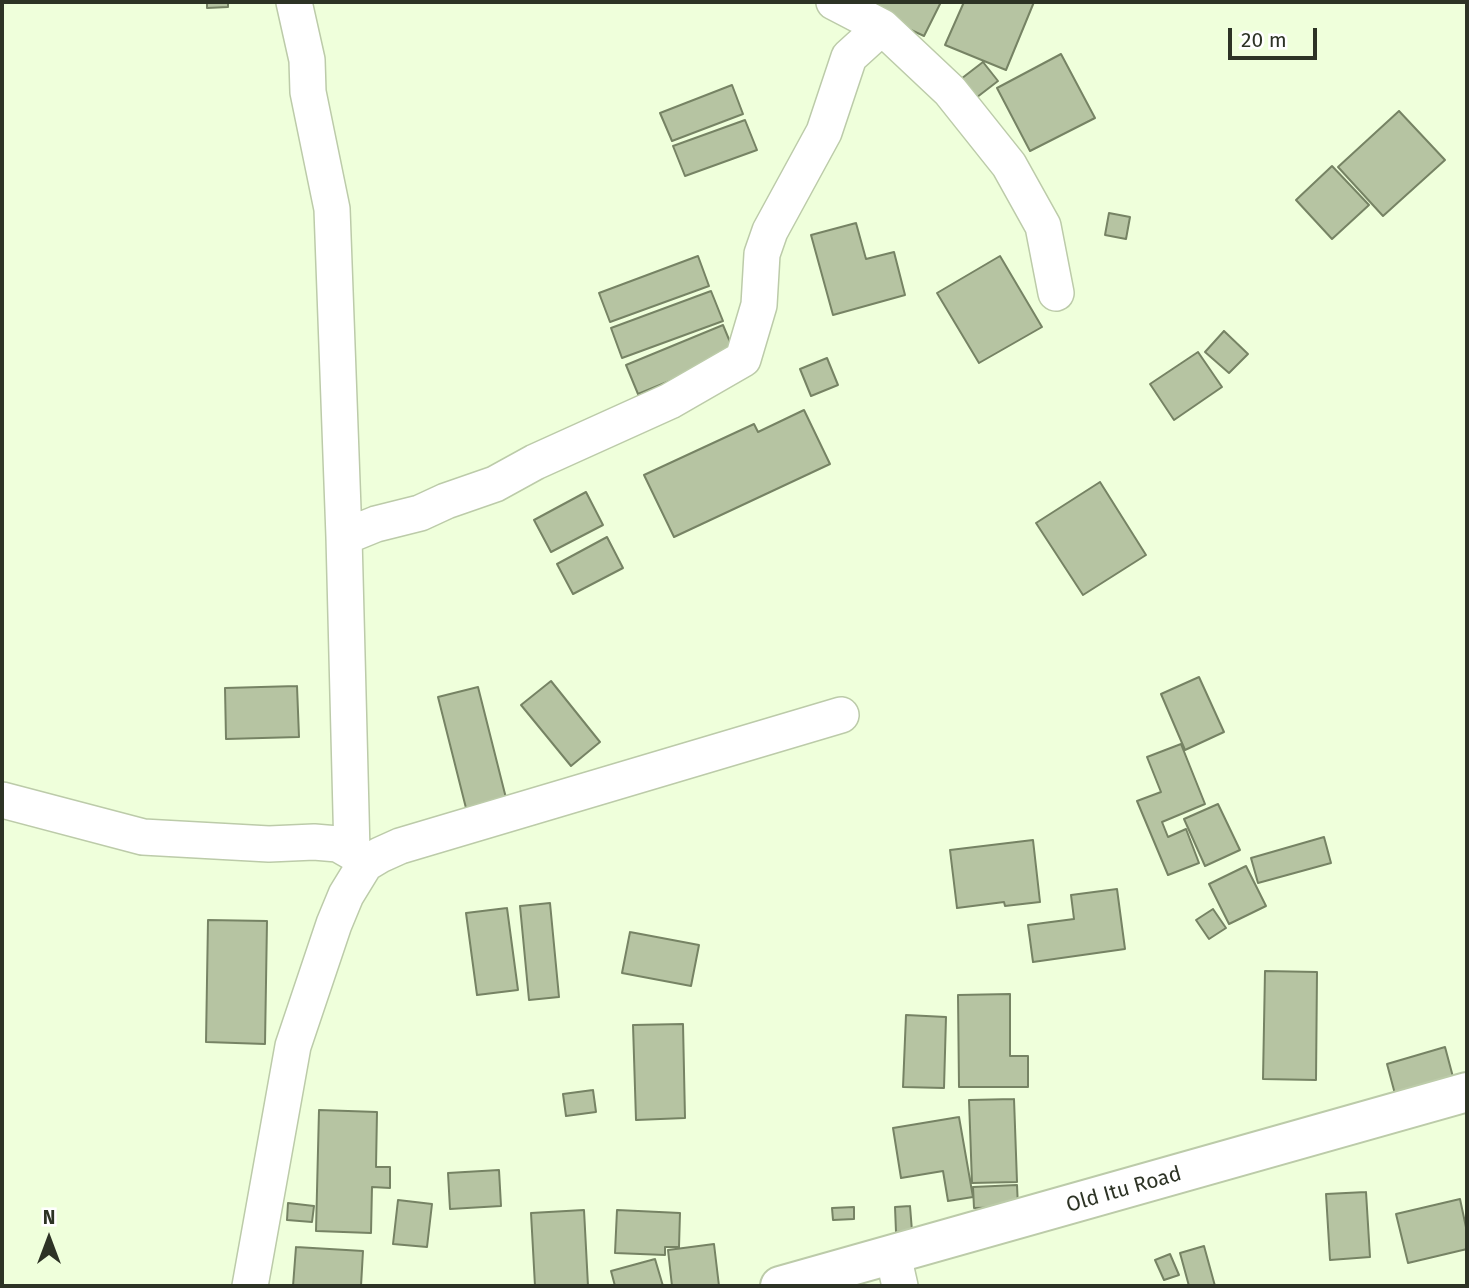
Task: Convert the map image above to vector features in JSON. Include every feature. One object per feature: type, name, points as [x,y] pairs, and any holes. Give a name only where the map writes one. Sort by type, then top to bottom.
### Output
[{"type":"street","points":[[250,1286],[293,1046],[359,858],[332,209],[308,92],[307,60],[294,2]]},
{"type":"street","points":[[834,2],[882,27],[950,91],[1009,165],[1043,226],[1056,293]]},
{"type":"street","points":[[344,537],[376,524],[420,513],[495,484],[535,461],[670,401],[743,359],[759,305],[762,254],[770,231],[824,132],[849,57],[882,27]]},
{"type":"street","points":[[2,800],[143,837],[269,844],[338,844],[359,858],[380,855],[400,846],[841,715]]},
{"type":"street","name":"Old Itu Road","points":[[780,1286],[897,1270],[1467,1092]]},
{"type":"building","points":[[207,2],[228,2],[228,7],[207,8]]},
{"type":"building","points":[[851,2],[941,2],[924,36]]},
{"type":"building","points":[[964,2],[1034,2],[1006,70],[945,45]]},
{"type":"building","points":[[1061,54],[1095,118],[1030,151],[997,88]]},
{"type":"building","points":[[983,62],[998,81],[972,101],[957,82]]},
{"type":"building","points":[[732,85],[743,114],[672,141],[660,113]]},
{"type":"building","points":[[1399,111],[1445,160],[1383,216],[1338,167]]},
{"type":"building","points":[[745,120],[757,150],[685,176],[673,146]]},
{"type":"building","points":[[1332,166],[1369,205],[1332,239],[1296,200]]},
{"type":"building","points":[[1109,213],[1130,217],[1126,239],[1105,235]]},
{"type":"building","points":[[856,223],[866,259],[894,252],[905,295],[833,315],[811,235]]},
{"type":"building","points":[[698,256],[709,286],[610,322],[599,293]]},
{"type":"building","points":[[1000,256],[1042,327],[979,363],[937,293]]},
{"type":"building","points":[[711,291],[723,321],[622,358],[611,328]]},
{"type":"building","points":[[723,325],[735,354],[638,394],[626,365]]},
{"type":"building","points":[[1224,331],[1248,354],[1229,373],[1205,352]]},
{"type":"building","points":[[1198,352],[1222,387],[1174,420],[1150,384]]},
{"type":"building","points":[[827,358],[838,385],[811,396],[800,369]]},
{"type":"building","points":[[804,410],[830,464],[674,537],[644,475],[754,424],[758,432]]},
{"type":"building","points":[[1100,482],[1146,555],[1083,595],[1036,523]]},
{"type":"building","points":[[586,492],[603,525],[551,552],[534,520]]},
{"type":"building","points":[[607,537],[623,568],[573,594],[557,564]]},
{"type":"building","points":[[1199,677],[1224,732],[1185,750],[1161,694]]},
{"type":"building","points":[[551,681],[600,742],[571,766],[521,705]]},
{"type":"building","points":[[297,686],[299,737],[226,739],[225,688]]},
{"type":"building","points":[[478,687],[508,806],[468,816],[438,697]]},
{"type":"building","points":[[1181,744],[1205,804],[1162,822],[1168,837],[1186,829],[1199,863],[1168,875],[1137,801],[1161,792],[1147,757]]},
{"type":"building","points":[[1218,804],[1240,850],[1205,866],[1184,819]]},
{"type":"building","points":[[1324,837],[1331,863],[1258,883],[1251,858]]},
{"type":"building","points":[[1033,840],[1040,902],[1005,906],[1004,902],[957,908],[950,850]]},
{"type":"building","points":[[1246,866],[1266,906],[1229,924],[1209,884]]},
{"type":"building","points":[[1117,889],[1125,949],[1033,962],[1028,925],[1074,919],[1071,895]]},
{"type":"building","points":[[550,903],[559,997],[529,1000],[520,906]]},
{"type":"building","points":[[507,908],[518,990],[477,995],[466,913]]},
{"type":"building","points":[[1213,909],[1226,928],[1209,939],[1196,920]]},
{"type":"building","points":[[208,920],[267,921],[265,1044],[206,1042]]},
{"type":"building","points":[[630,932],[699,945],[691,986],[622,973]]},
{"type":"building","points":[[1265,971],[1317,972],[1316,1080],[1263,1079]]},
{"type":"building","points":[[1010,994],[1010,1056],[1028,1056],[1028,1087],[959,1087],[958,995]]},
{"type":"building","points":[[906,1015],[946,1017],[944,1088],[903,1087]]},
{"type":"building","points":[[683,1024],[685,1118],[636,1120],[633,1025]]},
{"type":"building","points":[[1445,1047],[1453,1077],[1395,1094],[1387,1064]]},
{"type":"building","points":[[593,1090],[596,1112],[566,1116],[563,1094]]},
{"type":"building","points":[[1014,1099],[1017,1182],[972,1183],[969,1100]]},
{"type":"building","points":[[319,1110],[377,1112],[376,1167],[390,1167],[390,1188],[372,1187],[371,1233],[316,1231]]},
{"type":"building","points":[[959,1117],[973,1197],[948,1201],[943,1171],[901,1178],[893,1128]]},
{"type":"building","points":[[499,1170],[501,1206],[450,1209],[448,1173]]},
{"type":"building","points":[[1017,1185],[1018,1207],[974,1208],[973,1187]]},
{"type":"building","points":[[1366,1192],[1370,1257],[1330,1260],[1326,1194]]},
{"type":"building","points":[[1460,1199],[1467,1232],[1467,1249],[1408,1263],[1396,1214]]},
{"type":"building","points":[[398,1200],[432,1204],[427,1247],[393,1244]]},
{"type":"building","points":[[288,1203],[314,1206],[312,1222],[287,1220]]},
{"type":"building","points":[[910,1206],[912,1231],[896,1232],[895,1207]]},
{"type":"building","points":[[854,1207],[854,1219],[833,1220],[832,1208]]},
{"type":"building","points":[[584,1210],[588,1286],[535,1286],[531,1213]]},
{"type":"building","points":[[617,1210],[680,1213],[679,1247],[665,1247],[665,1255],[615,1253]]},
{"type":"building","points":[[714,1244],[719,1286],[672,1286],[668,1250]]},
{"type":"building","points":[[1204,1246],[1215,1286],[1189,1286],[1180,1253]]},
{"type":"building","points":[[296,1247],[363,1251],[361,1286],[293,1286]]},
{"type":"building","points":[[1170,1254],[1179,1275],[1164,1280],[1155,1260]]},
{"type":"building","points":[[655,1259],[663,1286],[615,1286],[611,1271]]}]
